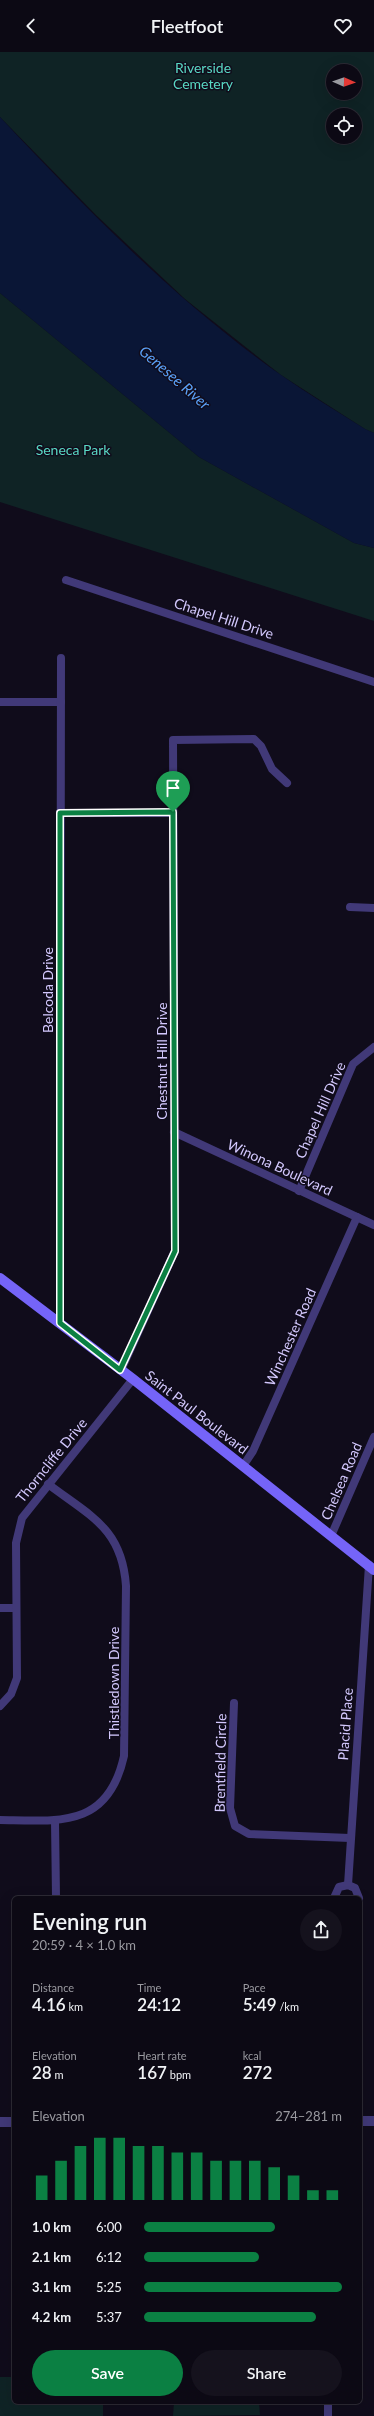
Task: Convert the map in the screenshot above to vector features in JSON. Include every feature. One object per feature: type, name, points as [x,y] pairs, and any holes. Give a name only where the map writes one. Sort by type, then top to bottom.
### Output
[{"type":"main road","name":"Saint Paul Boulevard","points":[[0,1278],[133,1379],[371,1568]]},
{"type":"street","name":"Chapel Hill Drive","points":[[66,580],[374,682]]},
{"type":"street","name":"Belcoda Drive","points":[[60,1323],[61,658]]},
{"type":"street","points":[[0,702],[61,702]]},
{"type":"street","name":"Chestnut Hill Drive","points":[[120,1370],[175,1251],[173,740],[254,739],[261,746],[272,769],[287,783]]},
{"type":"street","points":[[60,813],[173,812]]},
{"type":"street","points":[[350,907],[374,908]]},
{"type":"street","name":"Chapel Hill Drive","points":[[299,1191],[353,1064],[374,1047]]},
{"type":"street","name":"Winona Boulevard","points":[[174,1132],[374,1225]]},
{"type":"street","name":"Winchester Road","points":[[243,1466],[253,1451],[357,1218]]},
{"type":"street","name":"Thorncliffe Drive","points":[[0,1706],[11,1694],[17,1678],[16,1608],[18,1530],[29,1507],[133,1379]]},
{"type":"street","name":"Chelsea Road","points":[[331,1536],[374,1437]]},
{"type":"street","name":"Thistledown Drive","points":[[0,1820],[55,1821],[82,1815],[96,1807],[112,1791],[121,1770],[126,1741],[126,1586],[123,1559],[111,1535],[101,1524],[48,1484]]},
{"type":"street","name":"Placid Place","points":[[348,1885],[350,1838],[371,1568]]},
{"type":"street","points":[[0,1608],[16,1608]]},
{"type":"street","name":"Brentfield Circle","points":[[234,1703],[230,1808],[232,1821],[235,1826],[249,1834],[350,1838]]},
{"type":"street","points":[[55,1821],[56,1896]]},
{"type":"street","points":[[335,1896],[339,1888],[348,1885],[355,1888],[358,1896]]},
{"type":"street","points":[[362,2121],[374,2121]]},
{"type":"street","points":[[0,2122],[12,2122]]},
{"type":"street","points":[[328,2404],[328,2416]]},
{"type":"green space","name":"Riverside Cemetery","points":[[0,52],[374,52],[374,433],[365,429],[281,375],[185,299],[96,215],[0,117]]},
{"type":"green space","name":"Seneca Park","points":[[0,293],[199,457],[354,543],[374,548],[374,621],[0,502]]},
{"type":"green space","points":[[0,2377],[12,2377],[12,2404],[103,2404],[103,2416],[0,2416]]},
{"type":"green space","points":[[174,2404],[259,2404],[260,2415],[173,2416]]},
{"type":"water","name":"Genesee River","points":[[0,117],[99,220],[169,286],[205,317],[291,382],[365,429],[374,433],[374,548],[354,543],[199,457],[0,293]]},
{"type":"route","points":[[173,812],[175,1251],[120,1370],[60,1323],[60,813],[173,812]]}]
